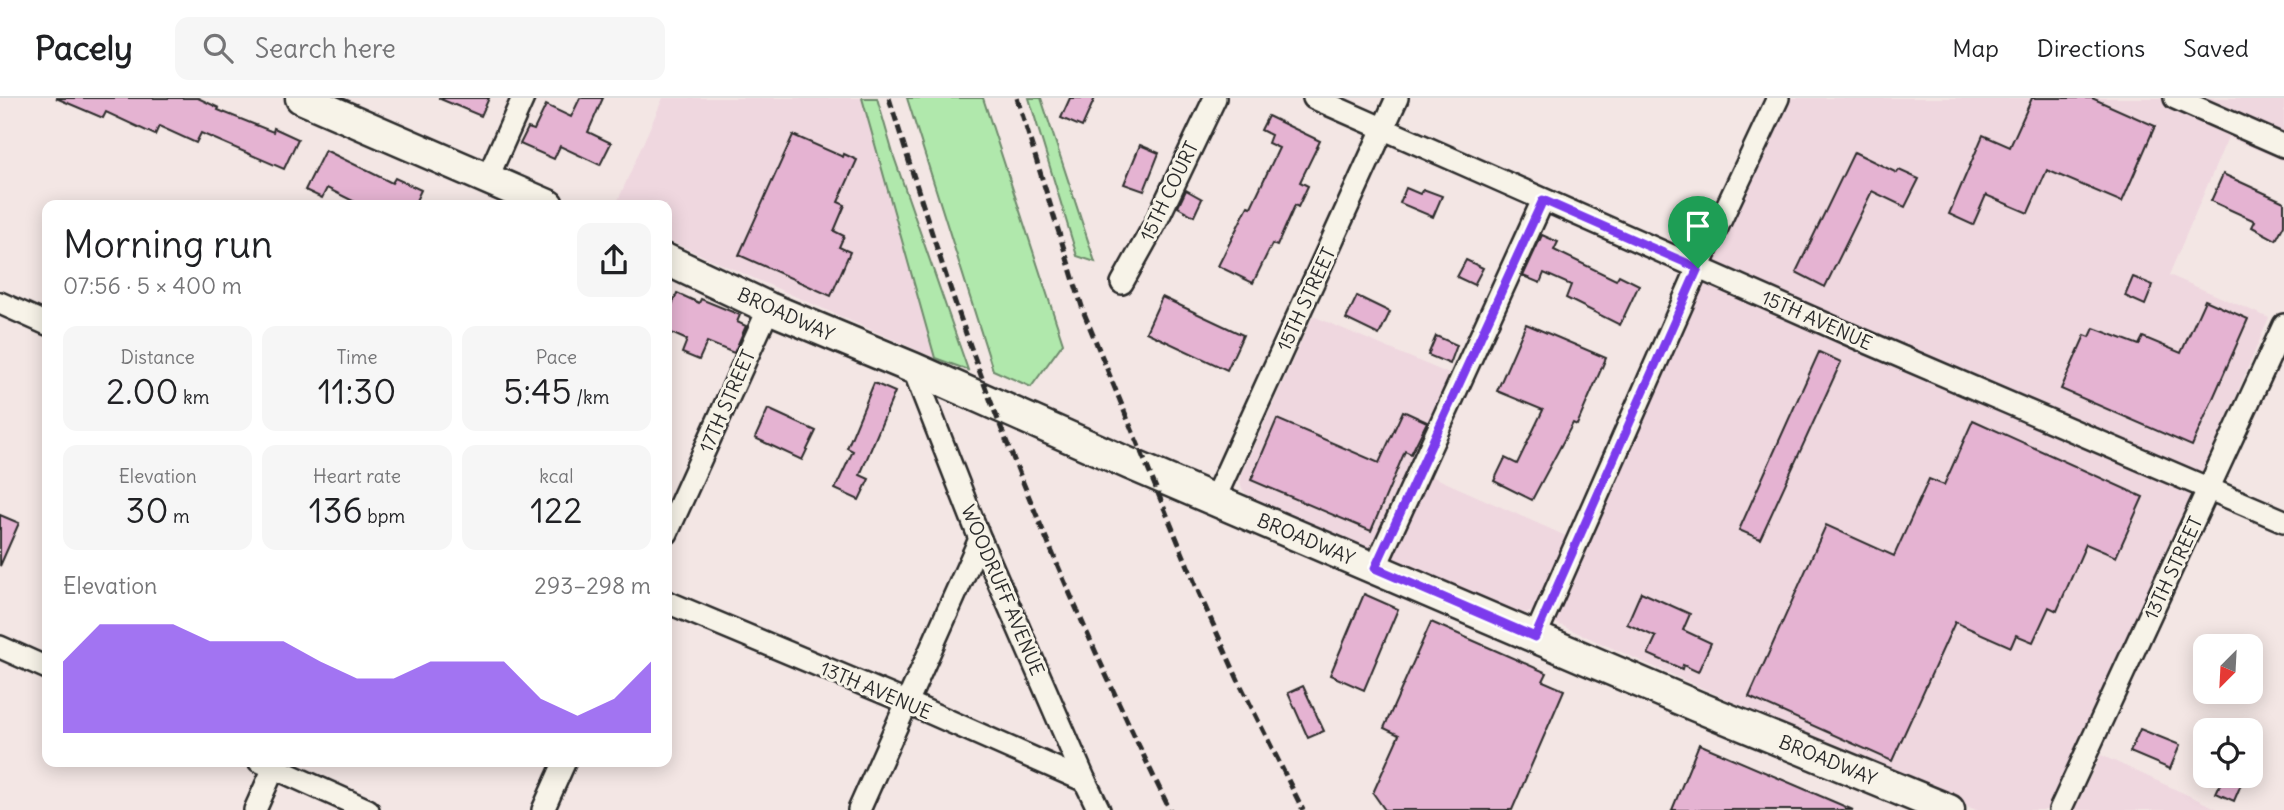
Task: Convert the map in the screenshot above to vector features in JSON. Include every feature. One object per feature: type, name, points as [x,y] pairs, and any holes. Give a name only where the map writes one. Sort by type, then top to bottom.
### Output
[{"type":"main road","points":[[302,98],[534,200]]},
{"type":"main road","name":"BROADWAY","points":[[672,262],[769,308],[1696,706],[1911,803],[1949,810]]},
{"type":"street","points":[[488,179],[523,98]]},
{"type":"street","name":"15TH COURT","points":[[1122,283],[1156,222],[1215,98]]},
{"type":"street","name":"15TH AVENUE","points":[[1314,98],[1698,268],[2284,521]]},
{"type":"street","name":"15TH STREET","points":[[1214,500],[1397,98]]},
{"type":"street","points":[[1535,637],[1698,268],[1778,98]]},
{"type":"street","points":[[2175,98],[2284,146]]},
{"type":"street","points":[[1375,568],[1543,200]]},
{"type":"street","points":[[0,303],[42,322]]},
{"type":"street","name":"17TH STREET","points":[[672,522],[769,308]]},
{"type":"street","name":"13TH STREET","points":[[2060,810],[2284,324]]},
{"type":"street","name":"WOODRUFF AVENUE","points":[[913,368],[980,539],[1099,810]]},
{"type":"street","points":[[859,810],[980,539]]},
{"type":"street","name":"13TH AVENUE","points":[[672,604],[906,702],[1085,781]]},
{"type":"street","points":[[0,647],[42,666]]},
{"type":"street","points":[[255,810],[269,767]]},
{"type":"street","points":[[278,767],[368,810]]},
{"type":"street","points":[[543,810],[562,767]]},
{"type":"shaded area","points":[[663,98],[862,98],[935,358],[672,242],[672,200],[618,200]]},
{"type":"shaded area","points":[[1764,98],[2284,98],[2284,161],[2228,137],[2169,275],[2269,318],[2185,517],[2050,810],[1976,810],[1531,612],[1523,613],[1512,609],[1250,498],[1242,489],[1240,480],[1243,470],[1313,316],[1468,382],[1427,474],[1566,536]]},
{"type":"shaded area","points":[[2101,755],[2220,810],[2074,810]]},
{"type":"green space","points":[[862,98],[877,98],[894,157],[968,370],[935,358]]},
{"type":"green space","points":[[907,98],[983,98],[1063,343],[1031,387],[993,370]]},
{"type":"green space","points":[[1029,98],[1041,98],[1095,262],[1077,256]]},
{"type":"building","points":[[56,98],[198,98],[219,108],[218,110],[273,132],[274,128],[298,139],[284,169],[201,133],[196,143],[159,126],[155,135],[106,112],[103,118]]},
{"type":"building","points":[[438,98],[489,98],[481,116]]},
{"type":"building","points":[[580,98],[603,98],[588,132],[611,143],[600,165],[560,146],[554,159],[520,144],[528,128],[534,130],[546,105],[571,117]]},
{"type":"building","points":[[1070,98],[1095,98],[1082,127],[1061,118]]},
{"type":"building","points":[[2032,98],[2092,98],[2155,126],[2122,202],[2047,170],[2028,213],[1986,195],[1973,225],[1949,214],[1983,135],[2010,147]]},
{"type":"building","points":[[1268,116],[1320,141],[1300,182],[1308,186],[1298,207],[1295,205],[1277,246],[1272,244],[1253,283],[1218,266],[1248,206],[1251,207],[1279,148],[1268,143],[1271,135],[1261,130]]},
{"type":"building","points":[[793,135],[843,157],[844,154],[857,160],[838,202],[845,205],[834,231],[844,236],[839,247],[850,252],[831,296],[739,255]]},
{"type":"building","points":[[1140,145],[1159,153],[1144,191],[1124,184]]},
{"type":"building","points":[[325,150],[392,183],[395,178],[421,190],[416,200],[351,200],[327,188],[322,198],[305,190]]},
{"type":"building","points":[[1854,152],[1897,173],[1899,170],[1919,179],[1905,207],[1872,191],[1825,287],[1796,272]]},
{"type":"building","points":[[2223,174],[2284,202],[2284,225],[2276,240],[2252,227],[2255,221],[2211,201]]},
{"type":"building","points":[[1406,188],[1420,194],[1423,189],[1442,196],[1433,217],[1400,203]]},
{"type":"building","points":[[1186,190],[1202,199],[1194,216],[1178,207]]},
{"type":"building","points":[[1542,235],[1558,242],[1554,250],[1616,280],[1619,275],[1639,285],[1620,325],[1566,298],[1571,285],[1544,273],[1540,283],[1523,276]]},
{"type":"building","points":[[1466,260],[1483,268],[1474,285],[1457,277]]},
{"type":"building","points":[[2133,277],[2153,285],[2145,305],[2125,296]]},
{"type":"building","points":[[677,293],[699,303],[701,299],[740,315],[737,322],[746,326],[734,353],[707,342],[699,360],[682,353],[687,340],[672,333],[672,305]]},
{"type":"building","points":[[1357,296],[1390,312],[1379,335],[1346,319]]},
{"type":"building","points":[[1162,297],[1243,335],[1227,370],[1146,332]]},
{"type":"building","points":[[2205,300],[2248,319],[2192,446],[2061,389],[2085,335],[2090,337],[2094,328],[2139,345],[2143,337],[2181,353]]},
{"type":"building","points":[[1526,324],[1606,358],[1577,425],[1573,423],[1532,500],[1494,481],[1505,458],[1517,464],[1543,410],[1497,391]]},
{"type":"building","points":[[1436,336],[1457,345],[1450,364],[1428,355]]},
{"type":"building","points":[[1819,352],[1841,362],[1760,539],[1739,530]]},
{"type":"building","points":[[874,383],[895,392],[860,475],[869,479],[859,500],[835,489],[853,451],[847,448]]},
{"type":"building","points":[[768,409],[816,431],[802,460],[755,438]]},
{"type":"building","points":[[1403,411],[1427,422],[1411,454],[1405,451],[1371,531],[1251,480],[1277,419],[1379,463]]},
{"type":"building","points":[[1973,420],[2143,497],[2116,557],[2086,544],[2057,611],[2049,607],[2033,642],[2016,635],[2011,647],[1955,622],[1892,761],[1749,697],[1826,525],[1894,556],[1929,479],[1944,485]]},
{"type":"building","points":[[0,515],[19,523],[0,566]]},
{"type":"building","points":[[1641,592],[1690,614],[1683,630],[1711,643],[1698,672],[1683,665],[1682,669],[1648,654],[1656,637],[1627,624]]},
{"type":"building","points":[[1364,594],[1398,609],[1364,690],[1330,675]]},
{"type":"building","points":[[1431,622],[1547,673],[1543,681],[1564,690],[1512,810],[1385,810],[1373,793],[1399,735],[1384,728]]},
{"type":"building","points":[[1303,686],[1324,731],[1308,738],[1288,693]]},
{"type":"building","points":[[2140,729],[2180,745],[2170,769],[2130,752]]},
{"type":"building","points":[[1699,744],[1853,810],[1672,810]]},
{"type":"building","points":[[2218,788],[2240,788],[2234,801],[2216,793]]},
{"type":"railway","points":[[889,98],[957,307],[1002,430],[1082,622],[1170,810]]},
{"type":"railway","points":[[1017,98],[1084,313],[1199,593],[1239,682],[1303,810]]},
{"type":"route","points":[[1543,200],[1698,268],[1535,637],[1375,568],[1543,200]]}]
